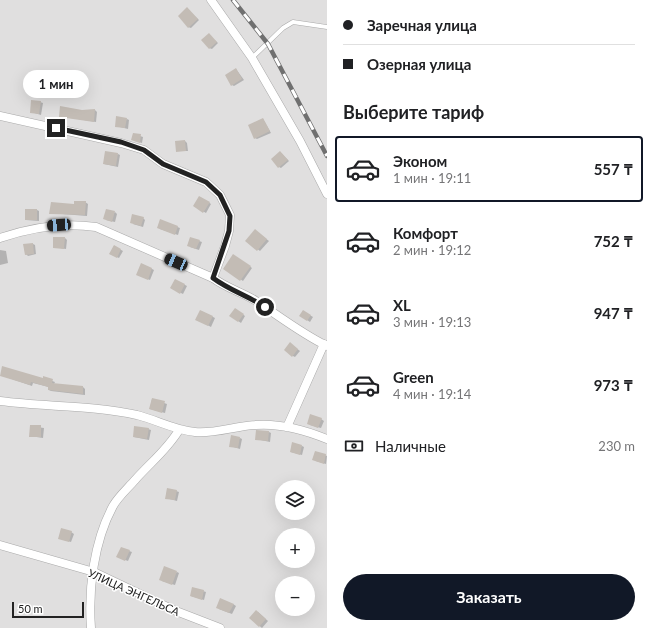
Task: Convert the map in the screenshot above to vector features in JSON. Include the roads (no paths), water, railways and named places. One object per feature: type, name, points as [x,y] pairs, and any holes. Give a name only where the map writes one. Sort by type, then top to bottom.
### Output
[{"type":"street","points":[[211,0],[252,58],[300,141],[327,194]]},
{"type":"street","points":[[0,116],[121,142],[144,150],[163,164],[206,182],[220,195],[230,216],[229,231],[213,278]]},
{"type":"street","points":[[0,238],[41,226],[77,224],[96,227],[213,278],[226,288],[255,300],[285,322],[326,345],[287,427]]},
{"type":"street","points":[[0,401],[80,407],[137,415],[179,430],[215,431],[257,425],[287,427],[327,439]]},
{"type":"street","points":[[91,628],[94,572],[97,549],[114,505],[135,479],[172,443],[179,430]]},
{"type":"street","name":"УЛИЦА ЭНГЕЛЬСА","points":[[0,545],[94,572],[176,611],[220,628]]},
{"type":"lane","points":[[252,58],[282,28],[293,22],[327,27]]},
{"type":"railway","points":[[233,0],[268,44],[327,156]]}]
